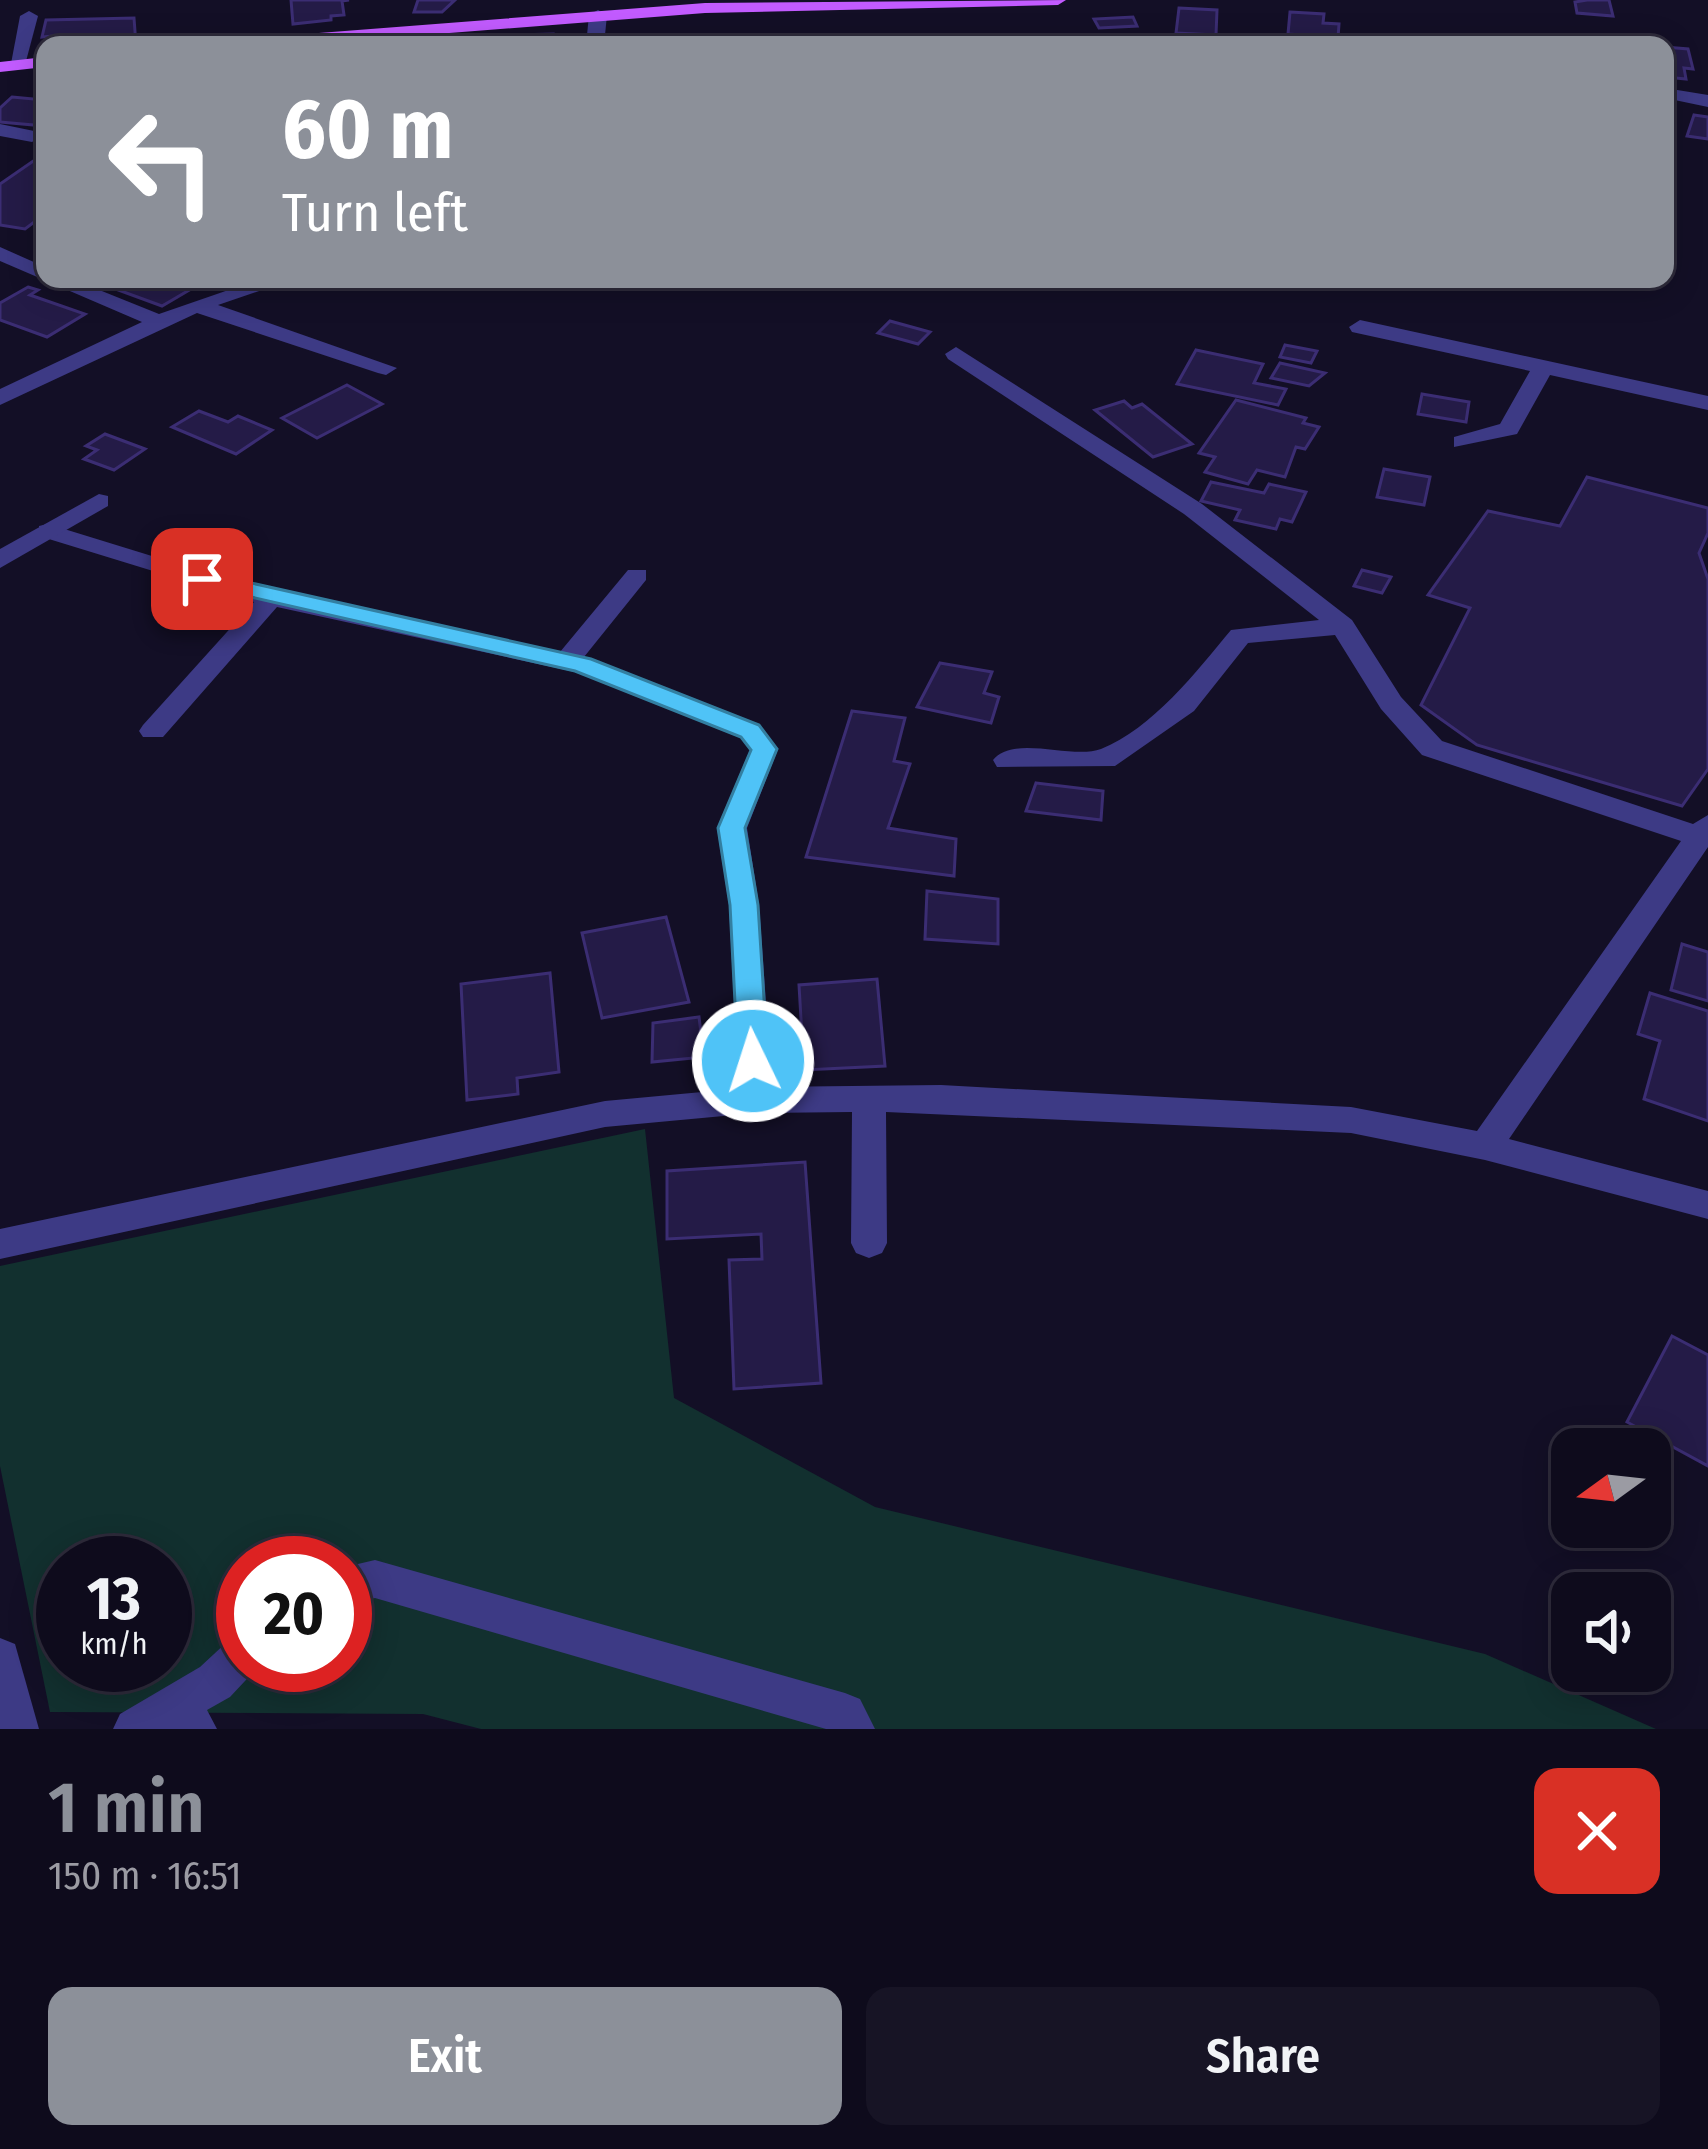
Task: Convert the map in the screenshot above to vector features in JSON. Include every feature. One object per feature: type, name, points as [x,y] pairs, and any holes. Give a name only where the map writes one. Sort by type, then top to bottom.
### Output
[{"type":"main road","points":[[340,36],[706,4],[1058,0]]},
{"type":"street","points":[[596,36],[598,15]]},
{"type":"street","points":[[8,66],[29,16]]},
{"type":"street","points":[[1674,95],[1708,101]]},
{"type":"street","points":[[0,130],[32,136]]},
{"type":"street","points":[[0,253],[36,271]]},
{"type":"street","points":[[76,288],[160,322]]},
{"type":"street","points":[[0,398],[196,305],[253,288]]},
{"type":"street","points":[[196,305],[386,368]]},
{"type":"street","points":[[1360,327],[1708,403]]},
{"type":"street","points":[[956,354],[1193,509],[1343,626],[1391,704],[1432,748],[1703,831],[1485,1146]]},
{"type":"street","points":[[1462,442],[1509,429],[1543,367]]},
{"type":"street","points":[[0,560],[99,501]]},
{"type":"street","points":[[48,531],[272,598],[567,661],[750,731],[764,749],[732,828],[744,905],[756,1100]]},
{"type":"street","points":[[567,661],[637,575]]},
{"type":"street","points":[[153,731],[272,598]]},
{"type":"street","points":[[1007,760],[1106,759],[1184,705],[1240,636],[1343,626]]},
{"type":"street","points":[[868,1243],[869,1099]]},
{"type":"street","points":[[0,1244],[605,1114],[756,1100],[869,1099],[1351,1120],[1485,1146],[1708,1205]]},
{"type":"street","points":[[372,1579],[801,1700],[844,1714],[853,1729]]},
{"type":"street","points":[[0,1658],[17,1729]]},
{"type":"street","points":[[135,1729],[184,1718],[216,1680]]},
{"type":"green space","points":[[645,1129],[674,1398],[875,1507],[1485,1654],[1551,1683],[1551,1692],[1572,1692],[1656,1729],[481,1729],[423,1714],[50,1712],[46,1692],[192,1692],[192,1536],[36,1536],[36,1643],[0,1466],[0,1266]]},
{"type":"building","points":[[291,0],[349,0],[342,1],[344,15],[293,24]]},
{"type":"building","points":[[418,0],[455,0],[442,12],[414,12]]},
{"type":"building","points":[[1609,0],[1613,16],[1577,13],[1575,2]]},
{"type":"building","points":[[1179,8],[1217,10],[1216,35],[1176,33]]},
{"type":"building","points":[[1290,12],[1324,14],[1323,23],[1339,24],[1338,36],[1288,34]]},
{"type":"building","points":[[1133,17],[1137,26],[1099,28],[1094,19]]},
{"type":"building","points":[[134,18],[135,36],[42,36],[46,20]]},
{"type":"building","points":[[1674,48],[1688,49],[1693,69],[1684,68],[1686,79],[1674,78]]},
{"type":"building","points":[[12,97],[36,99],[36,125],[0,122],[0,108]]},
{"type":"building","points":[[1694,115],[1708,117],[1708,139],[1687,136]]},
{"type":"building","points":[[36,159],[36,221],[25,229],[0,225],[0,184]]},
{"type":"building","points":[[28,287],[38,290],[30,295],[85,314],[47,337],[0,320],[0,303]]},
{"type":"building","points":[[113,288],[193,288],[162,306]]},
{"type":"building","points":[[890,321],[930,332],[918,344],[878,333]]},
{"type":"building","points":[[1285,345],[1317,351],[1311,363],[1280,357]]},
{"type":"building","points":[[1196,350],[1263,364],[1254,383],[1286,389],[1278,405],[1177,384]]},
{"type":"building","points":[[1280,363],[1325,373],[1309,386],[1271,378]]},
{"type":"building","points":[[347,385],[382,404],[317,438],[282,418]]},
{"type":"building","points":[[1422,394],[1469,402],[1466,422],[1418,414]]},
{"type":"building","points":[[1236,400],[1306,418],[1303,423],[1319,427],[1305,449],[1296,447],[1285,477],[1257,470],[1248,484],[1205,472],[1215,457],[1199,453]]},
{"type":"building","points":[[1124,401],[1132,408],[1142,404],[1192,444],[1153,457],[1095,410]]},
{"type":"building","points":[[199,411],[228,422],[238,416],[272,430],[236,454],[172,427]]},
{"type":"building","points":[[105,434],[145,449],[114,470],[84,459],[97,450],[86,446]]},
{"type":"building","points":[[1384,469],[1430,477],[1424,505],[1377,497]]},
{"type":"building","points":[[1587,477],[1708,508],[1708,533],[1699,553],[1708,579],[1708,769],[1682,806],[1477,745],[1421,705],[1470,608],[1428,595],[1488,511],[1560,526]]},
{"type":"building","points":[[1211,482],[1264,493],[1269,484],[1306,492],[1292,522],[1280,519],[1276,529],[1235,520],[1240,510],[1201,501]]},
{"type":"building","points":[[1362,570],[1391,577],[1382,593],[1354,586]]},
{"type":"building","points":[[940,663],[992,672],[984,693],[999,697],[991,723],[917,707]]},
{"type":"building","points":[[852,711],[905,718],[894,761],[910,764],[888,828],[956,839],[954,876],[806,857]]},
{"type":"building","points":[[1036,783],[1103,791],[1101,820],[1026,811]]},
{"type":"building","points":[[927,891],[998,899],[998,944],[925,939]]},
{"type":"building","points":[[666,917],[689,1002],[602,1018],[582,933]]},
{"type":"building","points":[[1682,944],[1708,952],[1708,1001],[1671,990]]},
{"type":"building","points":[[550,973],[559,1072],[517,1078],[518,1094],[467,1100],[461,984]]},
{"type":"building","points":[[877,979],[885,1066],[804,1070],[799,985]]},
{"type":"building","points":[[1650,993],[1708,1011],[1708,1121],[1644,1099],[1660,1041],[1638,1034]]},
{"type":"building","points":[[699,1017],[704,1057],[652,1062],[653,1023]]},
{"type":"building","points":[[805,1162],[821,1383],[734,1389],[729,1260],[762,1259],[761,1234],[667,1239],[667,1171]]},
{"type":"building","points":[[1672,1336],[1708,1355],[1708,1466],[1671,1446],[1671,1428],[1638,1428],[1627,1422]]},
{"type":"route","points":[[202,579],[582,665],[750,731],[764,749],[732,828],[744,905],[753,1061]]}]
